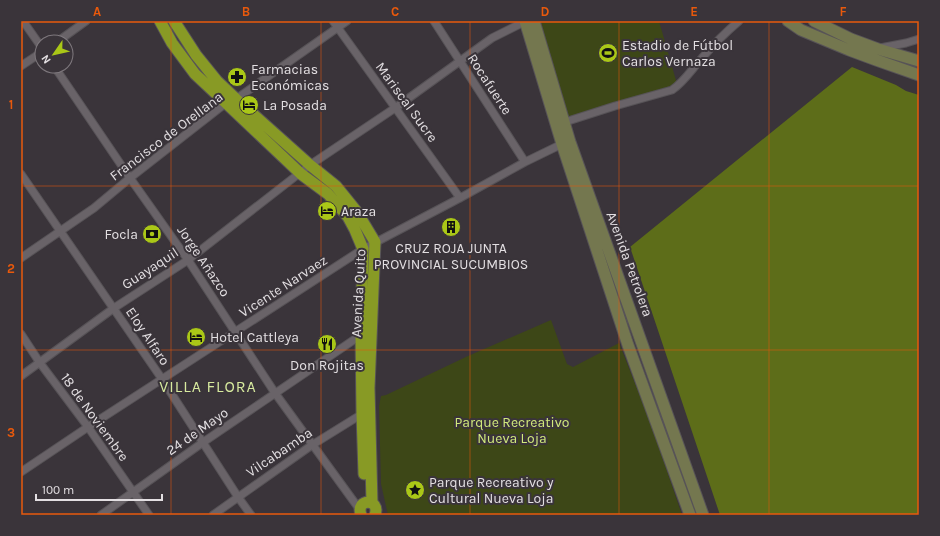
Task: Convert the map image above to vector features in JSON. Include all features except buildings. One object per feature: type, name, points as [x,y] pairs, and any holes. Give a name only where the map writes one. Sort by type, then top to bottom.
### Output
[{"type":"highway","name":"Avenida Quito","points":[[160,21],[172,42],[195,74],[231,101],[336,186],[357,212],[376,242],[366,335],[362,414],[370,510]]},
{"type":"highway","name":"Avenida Quito","points":[[174,21],[196,55],[217,80],[231,101],[301,174],[328,194],[348,217],[363,249],[369,388],[370,510]]},
{"type":"main road","name":"Avenida Petrolera","points":[[525,21],[566,143],[628,345],[690,515]]},
{"type":"main road","name":"Avenida Petrolera","points":[[534,21],[565,122],[566,143],[703,515]]},
{"type":"main road","points":[[788,21],[801,30],[848,50],[919,75]]},
{"type":"main road","points":[[814,21],[851,39],[878,49],[919,61]]},
{"type":"street","points":[[22,21],[34,37]]},
{"type":"street","points":[[68,34],[86,21]]},
{"type":"street","name":"Mariscal Sucre","points":[[334,21],[460,198]]},
{"type":"street","name":"Francisco de Orellana","points":[[21,258],[94,208],[130,178],[231,101],[347,21]]},
{"type":"street","name":"Rocafuerte","points":[[434,21],[525,162]]},
{"type":"street","name":"Guayaquil","points":[[21,376],[114,308],[188,260],[301,174],[310,165],[395,108],[492,38],[525,21]]},
{"type":"street","points":[[565,122],[672,90],[679,85],[702,57],[739,21]]},
{"type":"street","points":[[878,49],[919,39]]},
{"type":"street","points":[[21,66],[34,57]]},
{"type":"street","name":"Jorge Añazco","points":[[59,74],[188,260],[275,393],[312,445],[370,510]]},
{"type":"street","name":"Vicente Narvaez","points":[[21,472],[363,249],[525,162],[566,143]]},
{"type":"street","name":"Eloy Alfaro","points":[[21,174],[114,308],[251,515]]},
{"type":"street","name":"18 de Noviembre","points":[[21,334],[149,515]]},
{"type":"street","name":"24 de Mayo","points":[[101,515],[275,393],[366,335]]},
{"type":"street","name":"Vilcabamba","points":[[213,515],[312,445],[362,414]]},
{"type":"green space","name":"Estadio de Fútbol Carlos Vernaza","points":[[537,21],[659,21],[677,84],[568,118]]},
{"type":"green space","points":[[852,67],[896,85],[906,91],[919,95],[919,515],[720,515],[630,247]]},
{"type":"green space","name":"Parque Recreativo Nueva Loja","points":[[551,320],[567,364],[573,367],[619,343],[650,421],[682,515],[388,515],[381,484],[379,406],[381,396]]},
{"type":"place","name":"Estadio de Fútbol Carlos Vernaza","points":[[608,53]]},
{"type":"place","name":"Farmacias Económicas","points":[[237,77]]},
{"type":"place","name":"La Posada","points":[[249,105]]},
{"type":"place","name":"Araza","points":[[327,211]]},
{"type":"place","name":"CRUZ ROJA JUNTA PROVINCIAL SUCUMBIOS","points":[[451,227]]},
{"type":"place","name":"Focla","points":[[152,234]]},
{"type":"place","name":"Hotel Cattleya","points":[[196,337]]},
{"type":"place","name":"Don Rojitas","points":[[327,344]]},
{"type":"place","name":"Parque Recreativo y Cultural Nueva Loja","points":[[415,490]]},
{"type":"district","name":"VILLA FLORA","points":[[208,386]]}]
